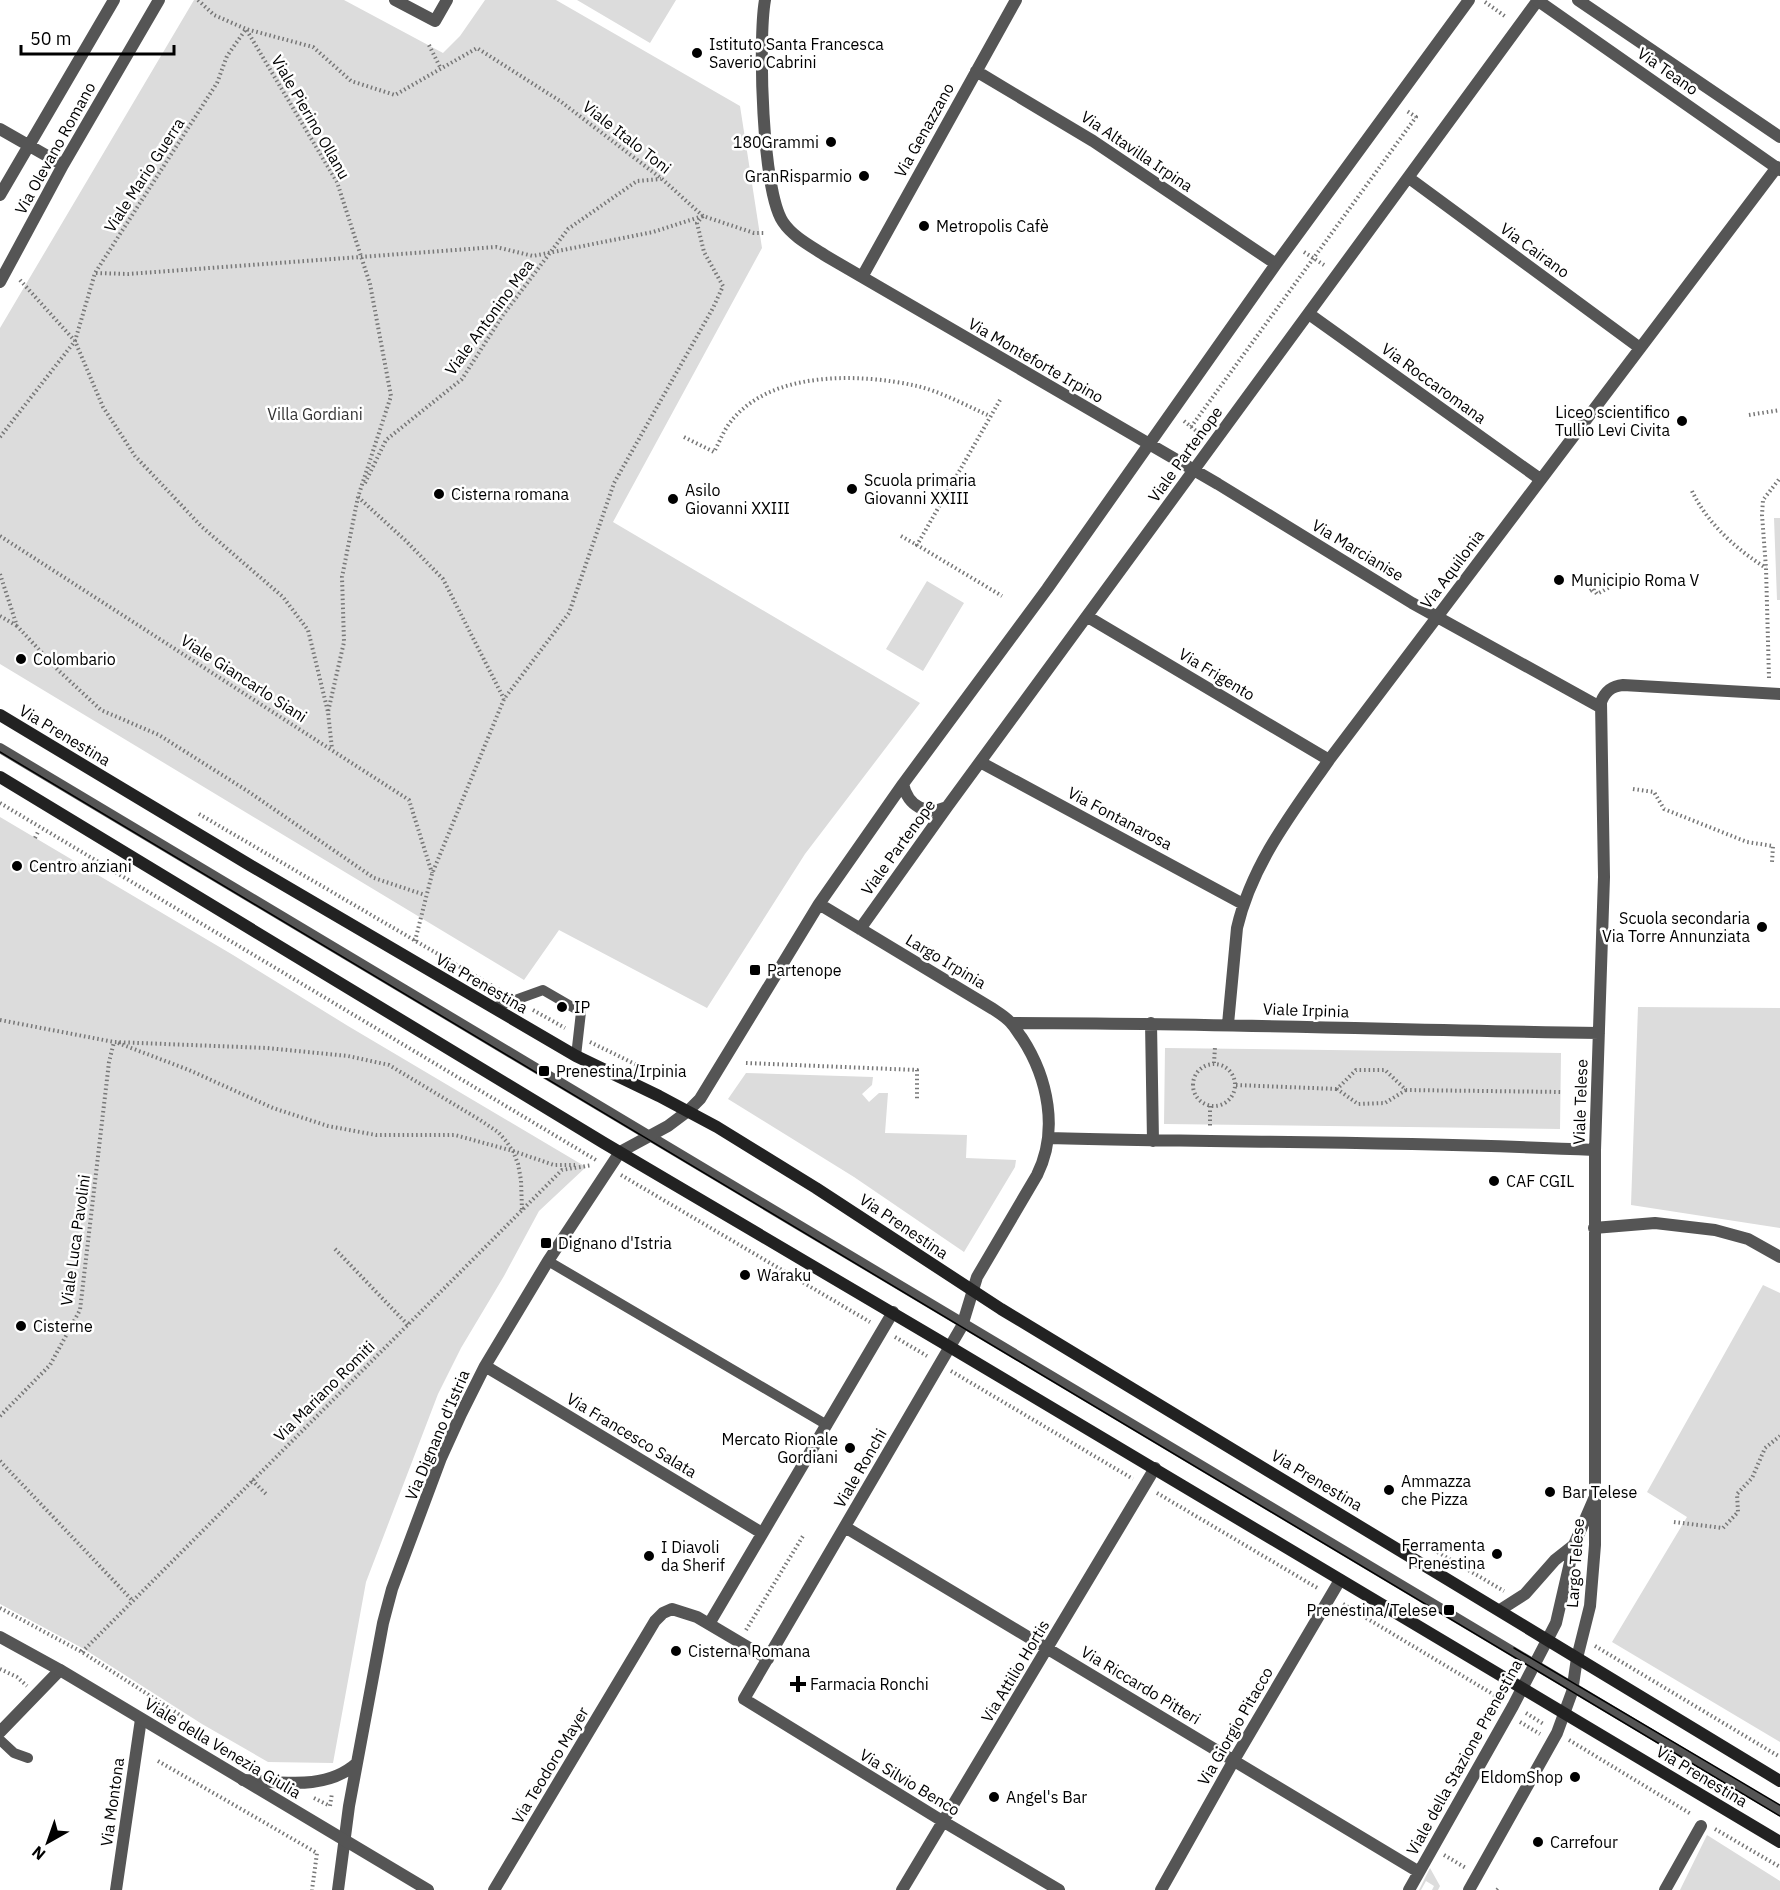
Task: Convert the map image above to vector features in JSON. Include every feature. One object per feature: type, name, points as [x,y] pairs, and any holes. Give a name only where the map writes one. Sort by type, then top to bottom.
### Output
[{"type":"main road","name":"Via Prenestina","points":[[0,715],[576,1056],[688,1111],[816,1188],[972,1291],[1780,1780]]},
{"type":"main road","name":"Via Prenestina","points":[[0,777],[620,1152],[893,1312],[1780,1842]]},
{"type":"street","name":"Via Olevano Romano","points":[[0,195],[114,0]]},
{"type":"street","name":"Via Olevano Romano","points":[[0,282],[63,165],[159,0]]},
{"type":"street","points":[[395,0],[435,21],[447,0]]},
{"type":"street","name":"Via Monteforte Irpino","points":[[765,0],[762,43],[764,111],[770,180],[773,197],[782,221],[792,233],[862,277],[1194,471]]},
{"type":"street","name":"Via Genazzano","points":[[862,277],[1016,0]]},
{"type":"street","name":"Viale Partenope","points":[[819,904],[903,784],[1149,445],[1276,264],[1469,0]]},
{"type":"street","name":"Via Teano","points":[[1578,0],[1780,136]]},
{"type":"street","name":"Viale Partenope","points":[[861,929],[947,807],[1541,1]]},
{"type":"street","name":"Via Teano","points":[[1541,1],[1778,168]]},
{"type":"street","name":"Via Altavilla Irpina","points":[[976,71],[1093,141],[1276,264]]},
{"type":"street","points":[[0,129],[63,165]]},
{"type":"street","name":"Via Aquilonia","points":[[1228,1024],[1237,928],[1243,904],[1263,858],[1329,760],[1778,168]]},
{"type":"street","name":"Via Cairano","points":[[1409,178],[1640,348]]},
{"type":"street","name":"Via Roccaromana","points":[[1309,314],[1540,479]]},
{"type":"street","name":"Via Marcianise","points":[[1194,471],[1438,616],[1600,707]]},
{"type":"street","name":"Via Frigento","points":[[1088,617],[1329,760]]},
{"type":"street","points":[[1600,707],[1602,699],[1613,686],[1623,685],[1775,694]]},
{"type":"street","name":"Viale Telese","points":[[1594,1498],[1595,1150],[1604,877],[1600,707]]},
{"type":"street","name":"Via Fontanarosa","points":[[980,762],[1243,904]]},
{"type":"street","points":[[903,784],[909,799],[917,807],[933,811],[947,807]]},
{"type":"street","points":[[620,1152],[668,1125],[700,1099],[819,904]]},
{"type":"street","name":"Largo Irpinia","points":[[819,904],[993,1009],[1011,1023],[1040,1071],[1047,1098],[1049,1138],[1045,1158],[977,1276],[972,1291]]},
{"type":"street","name":"Viale Irpinia","points":[[1011,1023],[1228,1024],[1599,1033]]},
{"type":"street","points":[[1151,1023],[1154,1141]]},
{"type":"street","points":[[1049,1138],[1367,1143],[1595,1150]]},
{"type":"street","name":"Via Dignano d'Istria","points":[[338,1890],[344,1839],[383,1623],[392,1589],[441,1458],[485,1366],[548,1261],[620,1152]]},
{"type":"street","points":[[1594,1228],[1655,1223],[1715,1230],[1748,1239],[1780,1257]]},
{"type":"street","name":"Viale Ronchi","points":[[744,1699],[950,1347],[962,1323],[972,1291]]},
{"type":"street","points":[[768,1659],[709,1624],[893,1312]]},
{"type":"street","name":"Via Francesco Salata","points":[[485,1366],[762,1533]]},
{"type":"street","name":"Via Attilio Hortis","points":[[902,1890],[1155,1468]]},
{"type":"street","name":"Largo Telese","points":[[1548,1640],[1556,1623],[1574,1545],[1594,1498]]},
{"type":"street","name":"Largo Telese","points":[[1565,1714],[1590,1606],[1595,1545],[1594,1498]]},
{"type":"street","name":"Via Riccardo Pitteri","points":[[845,1527],[1419,1872]]},
{"type":"street","name":"Largo Telese","points":[[1500,1610],[1525,1594],[1555,1560],[1574,1545]]},
{"type":"street","name":"Via Giorgio Pitacco","points":[[1161,1890],[1340,1580]]},
{"type":"street","name":"Via Teodoro Mayer","points":[[494,1890],[655,1621],[667,1610],[680,1610],[709,1624]]},
{"type":"street","name":"Viale della Venezia Giulia","points":[[0,1637],[60,1670],[428,1890]]},
{"type":"street","name":"Viale della Stazione Prenestina","points":[[1409,1890],[1548,1640]]},
{"type":"street","points":[[0,1732],[60,1670]]},
{"type":"street","name":"Via Silvio Benco","points":[[744,1699],[1059,1890]]},
{"type":"street","points":[[1469,1890],[1557,1733],[1565,1714]]},
{"type":"street","name":"Via Montona","points":[[116,1890],[141,1719]]},
{"type":"street","points":[[243,1780],[287,1783],[323,1781],[342,1774],[357,1763]]},
{"type":"street","points":[[1665,1890],[1704,1824]]},
{"type":"lane","points":[[0,748],[1780,1811]]},
{"type":"lane","points":[[494,1008],[543,990],[581,1012],[576,1056]]},
{"type":"lane","points":[[548,1261],[827,1425]]},
{"type":"lane","points":[[0,1740],[14,1752],[28,1758]]},
{"type":"path","points":[[198,0],[213,15],[246,29],[313,47],[351,81],[395,95],[441,69],[429,45]]},
{"type":"path","points":[[1485,2],[1506,17]]},
{"type":"path","name":"Viale Pierino Ollanu","points":[[246,29],[338,182],[370,284],[391,396],[358,497]]},
{"type":"path","name":"Viale Mario Guerra","points":[[75,341],[96,273],[217,83],[227,56],[246,29]]},
{"type":"path","name":"Viale Italo Toni","points":[[441,69],[477,48],[560,101],[662,179],[703,216],[754,233],[765,233]]},
{"type":"path","points":[[1191,427],[1416,117],[1407,111]]},
{"type":"path","name":"Viale Antonino Mea","points":[[358,497],[386,440],[462,379],[503,315],[568,229],[637,181],[662,179]]},
{"type":"path","points":[[96,273],[128,274],[496,247],[533,256],[653,232],[703,216]]},
{"type":"path","points":[[415,940],[432,874],[504,699],[569,613],[614,483],[713,308],[723,286],[704,252],[697,223],[703,216]]},
{"type":"path","points":[[1304,252],[1324,265]]},
{"type":"path","points":[[20,280],[75,341],[103,407],[135,456],[202,527],[283,597],[308,630],[328,712],[332,749]]},
{"type":"path","points":[[0,437],[75,341]]},
{"type":"path","points":[[684,437],[714,452],[729,423],[750,402],[772,390],[820,379],[866,378],[919,387],[990,416]]},
{"type":"path","points":[[917,545],[1000,400]]},
{"type":"path","points":[[1749,415],[1780,410]]},
{"type":"path","points":[[1181,419],[1200,434]]},
{"type":"path","points":[[1775,694],[1762,515],[1763,500],[1780,478]]},
{"type":"path","points":[[1692,491],[1701,510],[1743,553],[1766,568]]},
{"type":"path","points":[[358,497],[443,579],[504,699]]},
{"type":"path","points":[[328,712],[344,642],[342,577],[358,497]]},
{"type":"path","name":"Viale Giancarlo Siani","points":[[0,536],[409,800],[432,874]]},
{"type":"path","points":[[901,536],[1002,596]]},
{"type":"path","points":[[0,574],[17,626]]},
{"type":"path","points":[[1615,576],[1591,590],[1597,594],[1618,582]]},
{"type":"path","points":[[0,616],[17,626],[58,670],[101,710],[159,735],[249,792],[374,878],[425,895]]},
{"type":"path","points":[[1634,789],[1654,792],[1664,809],[1747,843],[1773,846],[1772,862]]},
{"type":"path","points":[[0,803],[586,1154]]},
{"type":"path","points":[[191,809],[578,1036],[638,1066]]},
{"type":"path","points":[[35,838],[38,832]]},
{"type":"path","points":[[0,1020],[114,1042],[267,1048],[348,1056],[381,1063],[398,1070],[502,1136],[513,1151],[521,1180],[522,1211]]},
{"type":"path","points":[[114,1042],[189,1070],[273,1108],[328,1126],[376,1135],[455,1136],[513,1151],[554,1165],[584,1165]]},
{"type":"path","name":"Viale Luca Pavolini","points":[[0,1416],[50,1365],[80,1310],[109,1062],[114,1042]]},
{"type":"path","points":[[1214,1064],[1215,1047]]},
{"type":"path","points":[[746,1063],[917,1070],[917,1101]]},
{"type":"path","points":[[1208,1064],[1214,1064],[1227,1068],[1235,1079],[1236,1085],[1230,1099],[1218,1106],[1210,1106],[1198,1098],[1193,1085],[1197,1072],[1208,1064]]},
{"type":"path","points":[[1337,1089],[1356,1070],[1385,1070],[1406,1090]]},
{"type":"path","points":[[1236,1085],[1337,1089],[1358,1104],[1385,1103],[1406,1090],[1563,1092]]},
{"type":"path","points":[[1210,1106],[1210,1127]]},
{"type":"path","name":"Via Mariano Romiti","points":[[82,1652],[562,1170],[592,1165]]},
{"type":"path","points":[[624,1176],[933,1360]]},
{"type":"path","points":[[335,1249],[408,1325]]},
{"type":"path","points":[[956,1374],[1124,1474]]},
{"type":"path","points":[[1674,1522],[1723,1528],[1738,1512],[1737,1494],[1752,1478],[1765,1448],[1780,1436]]},
{"type":"path","points":[[0,1461],[132,1600]]},
{"type":"path","points":[[252,1480],[267,1495]]},
{"type":"path","points":[[1163,1497],[1308,1583]]},
{"type":"path","points":[[739,1641],[803,1536]]},
{"type":"path","points":[[1343,1604],[1475,1682]]},
{"type":"path","points":[[0,1608],[82,1652],[183,1717]]},
{"type":"path","points":[[1620,1662],[1780,1757]]},
{"type":"path","points":[[0,1669],[16,1677],[32,1690]]},
{"type":"path","points":[[1514,1718],[1546,1737]]},
{"type":"path","points":[[1573,1742],[1704,1824],[1780,1868]]},
{"type":"path","points":[[158,1761],[317,1853],[312,1890]]},
{"type":"path","points":[[1440,1853],[1472,1872]]},
{"type":"green space","name":"Villa Gordiani","points":[[194,0],[344,0],[443,53],[460,36],[485,0],[556,0],[740,106],[762,248],[613,522],[920,703],[805,854],[707,1008],[559,930],[524,980],[0,664],[0,328]]},
{"type":"green space","points":[[577,0],[676,0],[650,43]]},
{"type":"green space","points":[[1774,518],[1780,518],[1780,600],[1777,600]]},
{"type":"green space","points":[[927,581],[964,603],[923,671],[886,649]]},
{"type":"green space","points":[[0,817],[586,1167],[539,1211],[461,1348],[438,1394],[366,1582],[333,1763],[268,1762],[202,1724],[84,1649],[0,1604]]},
{"type":"green space","points":[[1638,1007],[1780,1008],[1780,1228],[1631,1205]]},
{"type":"green space","points":[[1165,1048],[1561,1053],[1560,1129],[1164,1124]]},
{"type":"green space","points":[[746,1073],[873,1077],[872,1085],[862,1094],[869,1102],[879,1093],[888,1093],[885,1133],[967,1135],[966,1158],[1016,1160],[1015,1167],[964,1252],[854,1177],[728,1099]]},
{"type":"green space","points":[[1763,1285],[1780,1293],[1780,1742],[1612,1642],[1687,1517],[1647,1492]]},
{"type":"green space","points":[[1707,1835],[1780,1881],[1780,1890],[1680,1890]]},
{"type":"green space","points":[[1430,1868],[1440,1886],[1438,1890],[1432,1890],[1434,1886],[1426,1881],[1419,1890]]},
{"type":"tram line","points":[[0,752],[1780,1816]]},
{"type":"tram line","points":[[1514,1648],[1780,1805]]},
{"type":"place","name":"Istituto Santa Francesca Saverio Cabrini","points":[[697,53]]},
{"type":"place","name":"180Grammi","points":[[831,142]]},
{"type":"place","name":"GranRisparmio","points":[[864,176]]},
{"type":"place","name":"Metropolis Cafè","points":[[924,226]]},
{"type":"place","name":"Liceo scientifico Tullio Levi Civita","points":[[1682,421]]},
{"type":"place","name":"Scuola primaria Giovanni XXIII","points":[[852,489]]},
{"type":"place","name":"Cisterna romana","points":[[439,494]]},
{"type":"place","name":"Asilo Giovanni XXIII","points":[[673,499]]},
{"type":"place","name":"Municipio Roma V","points":[[1559,580]]},
{"type":"place","name":"Colombario","points":[[21,659]]},
{"type":"place","name":"Centro anziani","points":[[17,866]]},
{"type":"place","name":"Scuola secondaria Via Torre Annunziata","points":[[1762,927]]},
{"type":"place","name":"Partenope","points":[[755,970]]},
{"type":"place","name":"IP","points":[[562,1007]]},
{"type":"place","name":"Prenestina/Irpinia","points":[[544,1071]]},
{"type":"place","name":"CAF CGIL","points":[[1494,1181]]},
{"type":"place","name":"Dignano d'Istria","points":[[546,1243]]},
{"type":"place","name":"Waraku","points":[[745,1275]]},
{"type":"place","name":"Cisterne","points":[[21,1326]]},
{"type":"place","name":"Mercato Rionale Gordiani","points":[[850,1448]]},
{"type":"place","name":"Ammazza che Pizza","points":[[1389,1490]]},
{"type":"place","name":"Bar Telese","points":[[1550,1492]]},
{"type":"place","name":"Ferramenta Prenestina","points":[[1497,1554]]},
{"type":"place","name":"I Diavoli da Sherif","points":[[649,1556]]},
{"type":"place","name":"Prenestina/Telese","points":[[1449,1610]]},
{"type":"place","name":"Cisterna Romana","points":[[676,1651]]},
{"type":"place","name":"Farmacia Ronchi","points":[[798,1684]]},
{"type":"place","name":"EldomShop","points":[[1575,1777]]},
{"type":"place","name":"Angel's Bar","points":[[994,1797]]},
{"type":"place","name":"Carrefour","points":[[1538,1842]]}]
